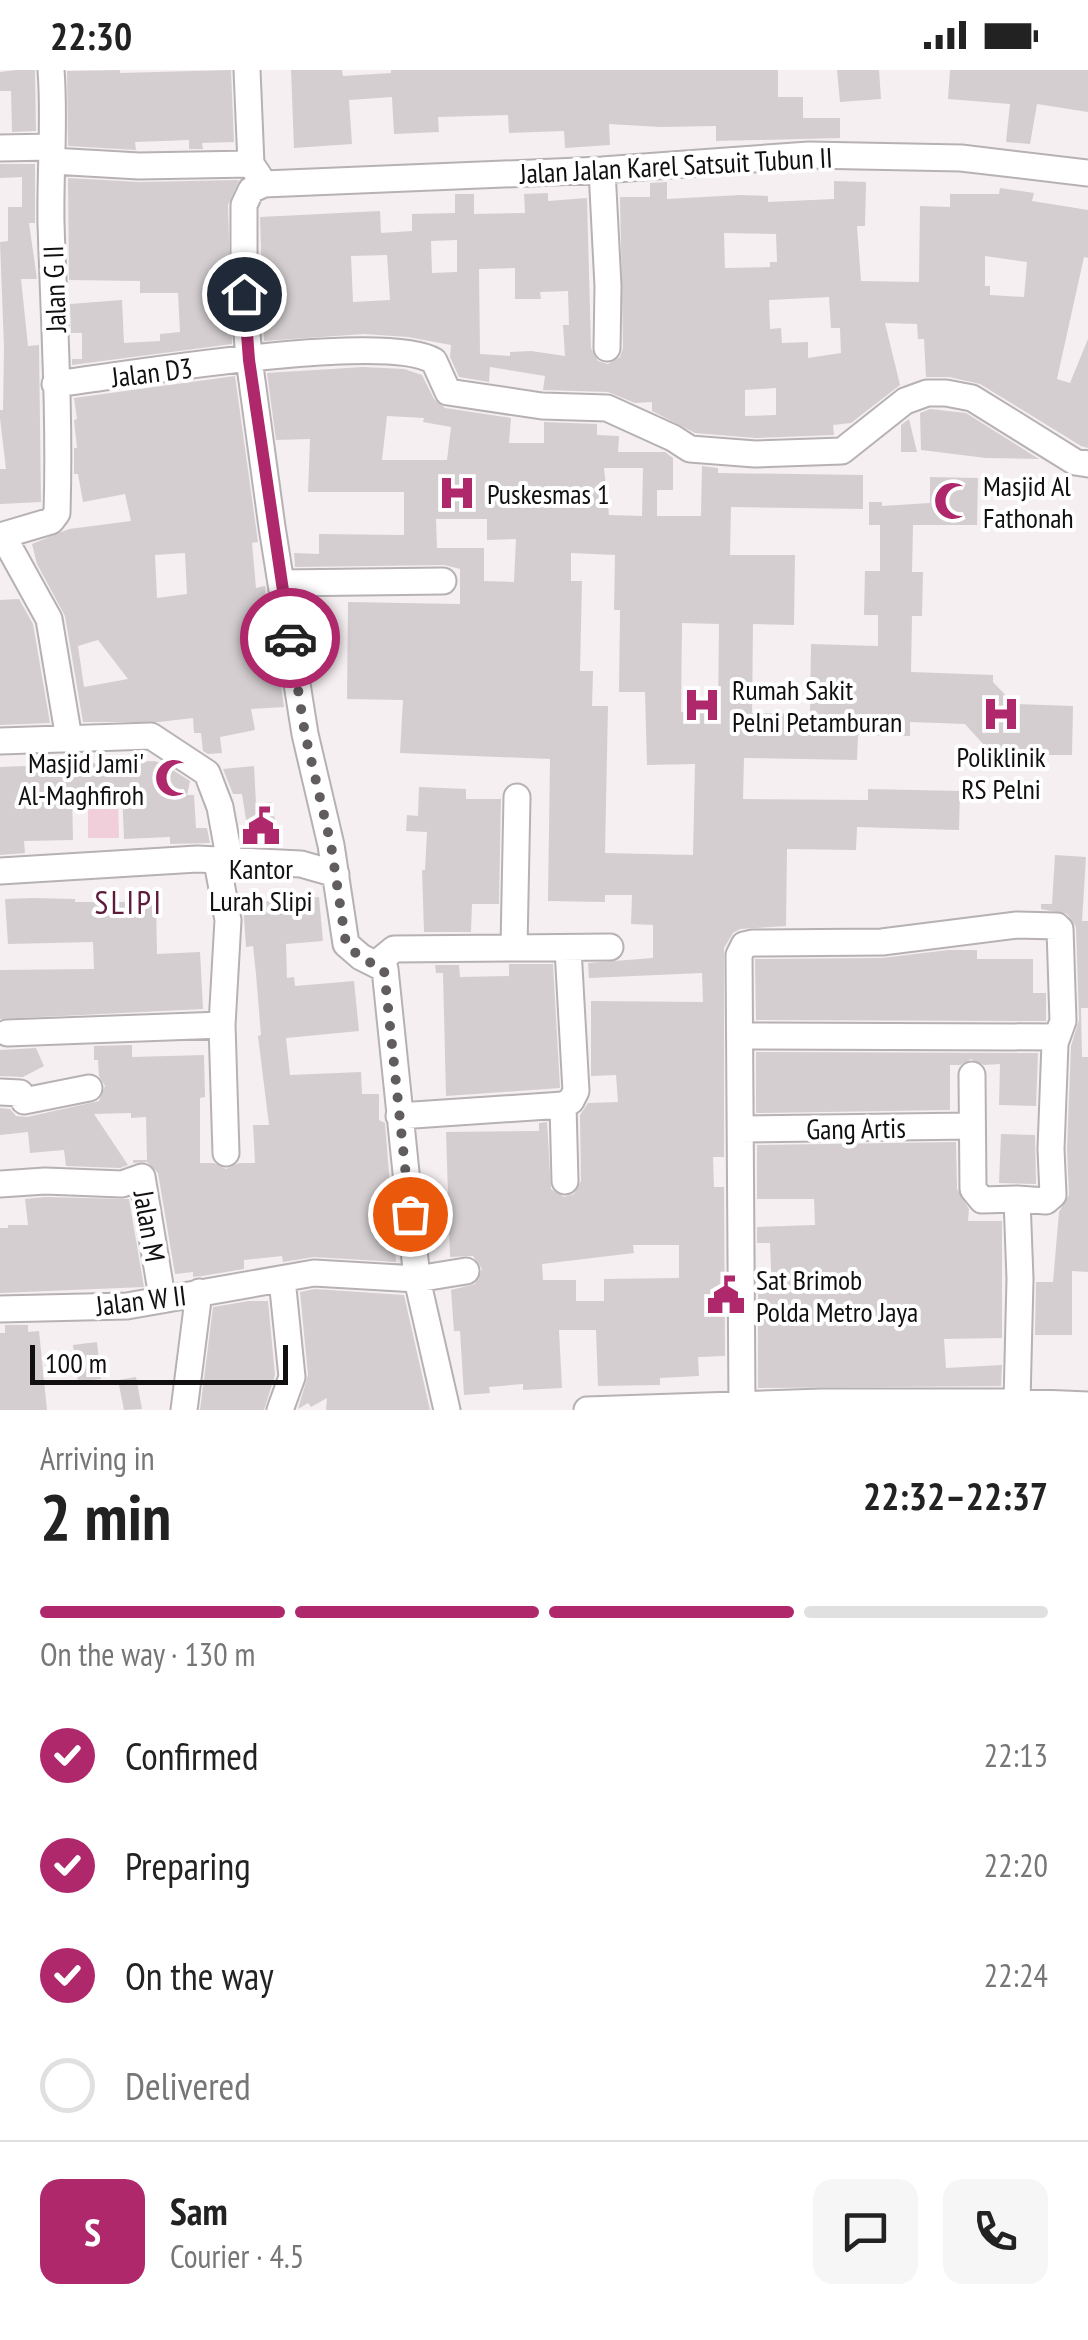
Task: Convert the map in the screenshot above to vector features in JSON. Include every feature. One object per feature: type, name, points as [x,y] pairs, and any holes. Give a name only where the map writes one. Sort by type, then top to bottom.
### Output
[{"type":"street","name":"Jalan G II","points":[[2,536],[54,520],[58,508],[51,70]]},
{"type":"street","points":[[248,70],[258,174],[244,205],[244,294],[249,360],[281,583],[305,734],[331,845],[346,944],[384,970],[417,1279],[446,1410]]},
{"type":"street","name":"Jalan Jalan Karel Satsuit Tubun II","points":[[0,148],[258,174],[602,170],[809,156],[961,158],[1088,173]]},
{"type":"street","points":[[602,170],[607,348]]},
{"type":"street","name":"Jalan D3","points":[[55,384],[347,350],[425,355],[434,361],[448,392],[542,406],[608,408],[690,449],[707,453],[842,451],[905,401],[926,393],[946,393],[972,398],[1075,462],[1088,464]]},
{"type":"street","points":[[2,536],[49,619],[69,738]]},
{"type":"street","points":[[281,583],[443,581]]},
{"type":"street","points":[[0,741],[151,736],[208,773],[220,807],[228,920],[222,1025],[226,1153]]},
{"type":"street","points":[[514,946],[516,797]]},
{"type":"street","points":[[301,864],[331,845]]},
{"type":"street","points":[[0,871],[196,859],[301,864],[336,874]]},
{"type":"street","points":[[742,1404],[738,954],[753,942],[882,942],[1052,924],[1060,929],[1074,988],[1056,1037],[1053,1195],[1046,1201],[982,1200],[976,1196],[972,1075]]},
{"type":"street","points":[[376,963],[394,949],[610,947]]},
{"type":"street","points":[[399,1116],[563,1105],[571,1101],[576,1091],[568,949]]},
{"type":"street","points":[[7,1033],[222,1025]]},
{"type":"street","points":[[740,1036],[1056,1037]]},
{"type":"street","points":[[0,1092],[20,1093],[24,1101],[89,1088]]},
{"type":"street","points":[[563,1105],[565,1180]]},
{"type":"street","name":"Gang Artis","points":[[741,1129],[972,1126]]},
{"type":"street","name":"Jalan M","points":[[0,1184],[122,1184],[142,1177],[162,1297]]},
{"type":"street","points":[[1017,1402],[1018,1200]]},
{"type":"street","name":"Jalan W II","points":[[0,1309],[127,1306],[314,1273],[417,1279],[466,1271]]},
{"type":"street","points":[[280,1410],[292,1378],[282,1279]]},
{"type":"street","points":[[184,1410],[199,1292]]},
{"type":"street","points":[[587,1410],[742,1404],[1017,1402],[1088,1406]]},
{"type":"shaded area","points":[[88,796],[118,796],[119,838],[88,838]]},
{"type":"building","points":[[35,70],[36,131],[12,132],[11,91],[0,91],[0,72]]},
{"type":"building","points":[[231,70],[234,142],[202,143],[203,149],[189,149],[189,140],[135,142],[136,150],[68,146],[67,71]]},
{"type":"building","points":[[291,70],[342,70],[343,76],[391,70],[778,70],[778,97],[803,97],[803,118],[840,118],[840,138],[716,141],[716,126],[609,124],[610,145],[565,148],[564,131],[509,133],[508,115],[438,117],[439,132],[394,134],[392,97],[349,100],[352,144],[294,148]]},
{"type":"building","points":[[837,70],[879,70],[881,99],[840,102]]},
{"type":"building","points":[[950,70],[1088,70],[1088,112],[1037,104],[1030,144],[1006,142],[1010,104],[948,99]]},
{"type":"building","points":[[0,164],[35,164],[35,223],[29,223],[37,279],[21,279],[28,346],[39,345],[41,502],[0,504],[0,469],[6,469],[0,418],[4,347],[0,242],[8,241],[8,207],[22,207],[22,177],[0,178]]},
{"type":"building","points":[[68,178],[139,182],[239,180],[228,205],[232,344],[72,365],[72,359],[82,359],[82,333],[71,333],[70,304],[122,300],[124,343],[160,341],[160,334],[180,332],[178,293],[140,293],[140,281],[69,280]]},
{"type":"building","points":[[834,181],[866,182],[865,226],[857,226],[861,281],[919,282],[920,206],[950,207],[950,194],[999,194],[1000,188],[1034,193],[1032,201],[1088,210],[1088,258],[1084,257],[1057,379],[1070,383],[1088,339],[1088,448],[980,384],[926,377],[924,339],[918,339],[917,324],[885,323],[900,385],[851,423],[833,425],[834,435],[755,438],[695,433],[652,411],[652,402],[635,403],[608,392],[543,390],[545,376],[490,367],[489,382],[459,377],[450,357],[451,345],[364,334],[264,341],[260,217],[380,211],[381,233],[412,231],[412,214],[455,213],[455,194],[474,194],[474,214],[525,213],[524,194],[548,193],[548,201],[587,198],[591,348],[598,361],[608,364],[620,357],[623,348],[620,197],[650,197],[650,183],[667,182],[667,199],[740,195],[768,196],[768,202],[834,199]],"holes":[[[724,233],[776,234],[777,262],[770,262],[770,267],[725,268]],[[457,240],[457,272],[432,273],[431,241]],[[387,255],[390,300],[353,302],[351,256]],[[985,256],[1027,262],[1024,297],[990,295],[990,286],[985,286]],[[515,268],[515,299],[541,299],[540,292],[568,291],[569,325],[563,325],[565,356],[531,351],[510,352],[510,356],[480,354],[479,269]],[[829,297],[831,328],[840,328],[841,353],[808,358],[808,342],[782,343],[781,328],[770,329],[769,300]],[[776,388],[776,415],[745,416],[745,390]]]},
{"type":"building","points":[[363,367],[404,369],[422,375],[434,399],[445,408],[511,418],[509,443],[544,443],[544,422],[597,424],[597,435],[619,436],[618,452],[665,452],[673,458],[673,490],[657,490],[657,516],[701,516],[702,466],[718,468],[718,473],[863,475],[863,509],[731,507],[730,555],[795,555],[794,625],[753,624],[752,713],[810,714],[811,644],[878,646],[878,615],[864,615],[865,571],[880,571],[880,525],[869,525],[869,502],[882,502],[882,506],[930,503],[930,477],[978,478],[977,525],[913,525],[912,572],[923,572],[922,616],[912,616],[911,672],[993,675],[993,682],[1014,704],[1073,706],[1072,755],[993,755],[965,724],[910,722],[910,736],[858,735],[857,760],[744,758],[743,799],[868,800],[868,789],[960,791],[959,830],[857,827],[856,850],[787,849],[786,926],[740,929],[724,948],[724,1157],[713,1157],[714,1187],[724,1187],[725,1356],[698,1357],[699,1376],[660,1378],[660,1385],[598,1386],[596,1330],[559,1330],[562,1388],[523,1390],[523,1384],[489,1387],[490,1393],[464,1395],[460,1331],[454,1331],[451,1290],[475,1284],[482,1269],[473,1256],[450,1257],[446,1132],[539,1131],[539,1123],[547,1122],[551,1189],[564,1197],[574,1194],[581,1181],[580,1115],[588,1103],[618,1102],[616,1075],[591,1076],[591,1001],[703,1002],[702,973],[589,978],[588,963],[653,958],[653,925],[631,924],[632,895],[605,895],[605,902],[548,901],[550,759],[400,753],[403,700],[347,699],[348,602],[460,604],[460,569],[444,565],[295,567],[294,553],[319,554],[319,534],[404,535],[404,492],[308,492],[310,439],[276,440],[267,373]],"holes":[[[387,416],[424,418],[423,422],[451,427],[447,460],[382,460]],[[604,468],[643,468],[642,516],[609,515]],[[436,519],[487,519],[487,540],[516,539],[514,582],[484,581],[484,548],[437,548]],[[571,553],[615,555],[614,610],[620,610],[619,692],[645,692],[647,765],[695,764],[693,855],[605,853],[608,706],[592,706],[593,671],[580,671],[582,581],[571,581]],[[682,623],[719,624],[718,713],[681,712]],[[633,1245],[679,1245],[679,1278],[604,1279],[604,1301],[576,1301],[576,1280],[543,1280],[542,1264],[634,1253]]]},
{"type":"building","points":[[235,376],[258,542],[252,543],[256,588],[265,586],[272,680],[280,679],[284,707],[251,709],[255,730],[220,737],[222,753],[203,751],[201,733],[194,733],[193,718],[83,722],[65,616],[37,564],[32,544],[69,529],[131,521],[125,494],[83,502],[78,474],[74,474],[74,398]],"holes":[[[185,553],[187,594],[157,598],[155,555]],[[98,640],[128,679],[84,687],[78,646]]]},
{"type":"building","points":[[930,409],[966,413],[1039,459],[986,458],[921,450],[920,413]]},
{"type":"building","points":[[909,419],[917,452],[901,452],[901,425]]},
{"type":"building","points":[[19,599],[33,624],[50,723],[0,725],[0,600]]},
{"type":"building","points":[[154,761],[190,781],[187,795],[194,795],[196,828],[207,828],[210,843],[170,844],[170,837],[124,839],[122,791],[72,793],[73,840],[24,841],[25,853],[0,855],[0,767]]},
{"type":"building","points":[[254,766],[256,804],[272,802],[279,845],[250,845],[242,794],[233,794],[223,769]]},
{"type":"building","points":[[419,787],[466,789],[466,799],[501,799],[499,904],[472,904],[471,932],[424,932],[422,870],[427,832],[406,831],[407,815],[418,816]]},
{"type":"building","points":[[1055,855],[1086,857],[1082,921],[1088,921],[1088,1008],[1081,1008],[1082,1057],[1088,1057],[1088,1272],[1072,1271],[1072,1335],[1035,1335],[1036,1282],[1053,1282],[1059,1212],[1069,1195],[1071,1046],[1079,1020],[1076,927],[1067,914],[1041,909],[1041,904],[1052,904]]},
{"type":"building","points":[[319,897],[323,941],[286,944],[287,978],[294,977],[295,986],[354,981],[359,1031],[286,1038],[290,1075],[361,1072],[362,1094],[379,1094],[379,1120],[385,1123],[396,1262],[314,1257],[283,1262],[282,1256],[244,1260],[244,1269],[193,1277],[193,1272],[175,1274],[158,1173],[147,1162],[133,1163],[147,1160],[146,1117],[131,1118],[131,1113],[94,1114],[128,1165],[66,1166],[64,1150],[30,1153],[28,1132],[0,1135],[0,1108],[27,1117],[99,1101],[105,1086],[99,1076],[98,1060],[94,1060],[94,1046],[132,1045],[132,1057],[204,1055],[200,1163],[214,1163],[226,1169],[239,1163],[255,1163],[253,1125],[269,1125],[258,1036],[261,1035],[253,946],[246,947],[243,903]]},
{"type":"building","points":[[5,899],[156,902],[157,954],[200,952],[203,1009],[0,1019],[0,970],[94,969],[93,942],[8,944]]},
{"type":"building","points":[[977,950],[977,959],[1033,959],[1033,993],[1046,993],[1046,1021],[756,1020],[755,959],[882,958]]},
{"type":"building","points":[[509,964],[553,964],[560,1088],[446,1096],[443,973],[436,973],[435,965],[459,965],[460,977],[509,976]]},
{"type":"building","points":[[36,1048],[44,1066],[23,1077],[0,1076],[0,1050]]},
{"type":"building","points":[[756,1052],[1038,1053],[1036,1106],[999,1105],[1000,1064],[984,1065],[971,1059],[950,1065],[950,1110],[756,1113]]},
{"type":"building","points":[[1001,1134],[1035,1135],[1036,1184],[999,1183]]},
{"type":"building","points":[[956,1142],[957,1189],[969,1209],[968,1221],[1002,1221],[1002,1338],[944,1339],[946,1368],[1002,1365],[1001,1386],[758,1388],[758,1290],[772,1290],[770,1243],[757,1243],[757,1227],[815,1225],[814,1199],[757,1199],[757,1145]]},
{"type":"building","points":[[25,1199],[129,1199],[144,1287],[0,1293],[0,1228],[28,1225]]},
{"type":"building","points":[[315,1289],[404,1295],[430,1410],[326,1410],[327,1398],[298,1409],[308,1375],[300,1292]]},
{"type":"building","points":[[268,1301],[275,1375],[264,1410],[200,1410],[213,1307]]},
{"type":"building","points":[[5,1325],[28,1325],[28,1332],[39,1331],[47,1410],[0,1410],[0,1333],[5,1333]]},
{"type":"building","points":[[97,1342],[101,1379],[78,1382],[73,1345]]},
{"type":"building","points":[[136,1377],[142,1409],[124,1410],[118,1380]]},
{"type":"way so far","points":[[290,638],[305,734],[331,845],[346,944],[384,970],[410,1214]]},
{"type":"place","name":"Puskesmas 1","points":[[457,493]]},
{"type":"place","name":"Masjid Al Fathonah","points":[[953,501]]},
{"type":"place","name":"Rumah Sakit Pelni Petamburan","points":[[702,705]]},
{"type":"place","name":"Poliklinik RS Pelni","points":[[1001,714]]},
{"type":"place","name":"Masjid Jami' Al-Maghfiroh","points":[[174,778]]},
{"type":"place","name":"Kantor Lurah Slipi","points":[[261,826]]},
{"type":"place","name":"Sat Brimob Polda Metro Jaya","points":[[726,1295]]},
{"type":"district","name":"SLIPI","points":[[129,902]]},
{"type":"route","points":[[244,294],[249,360],[290,638]]}]
